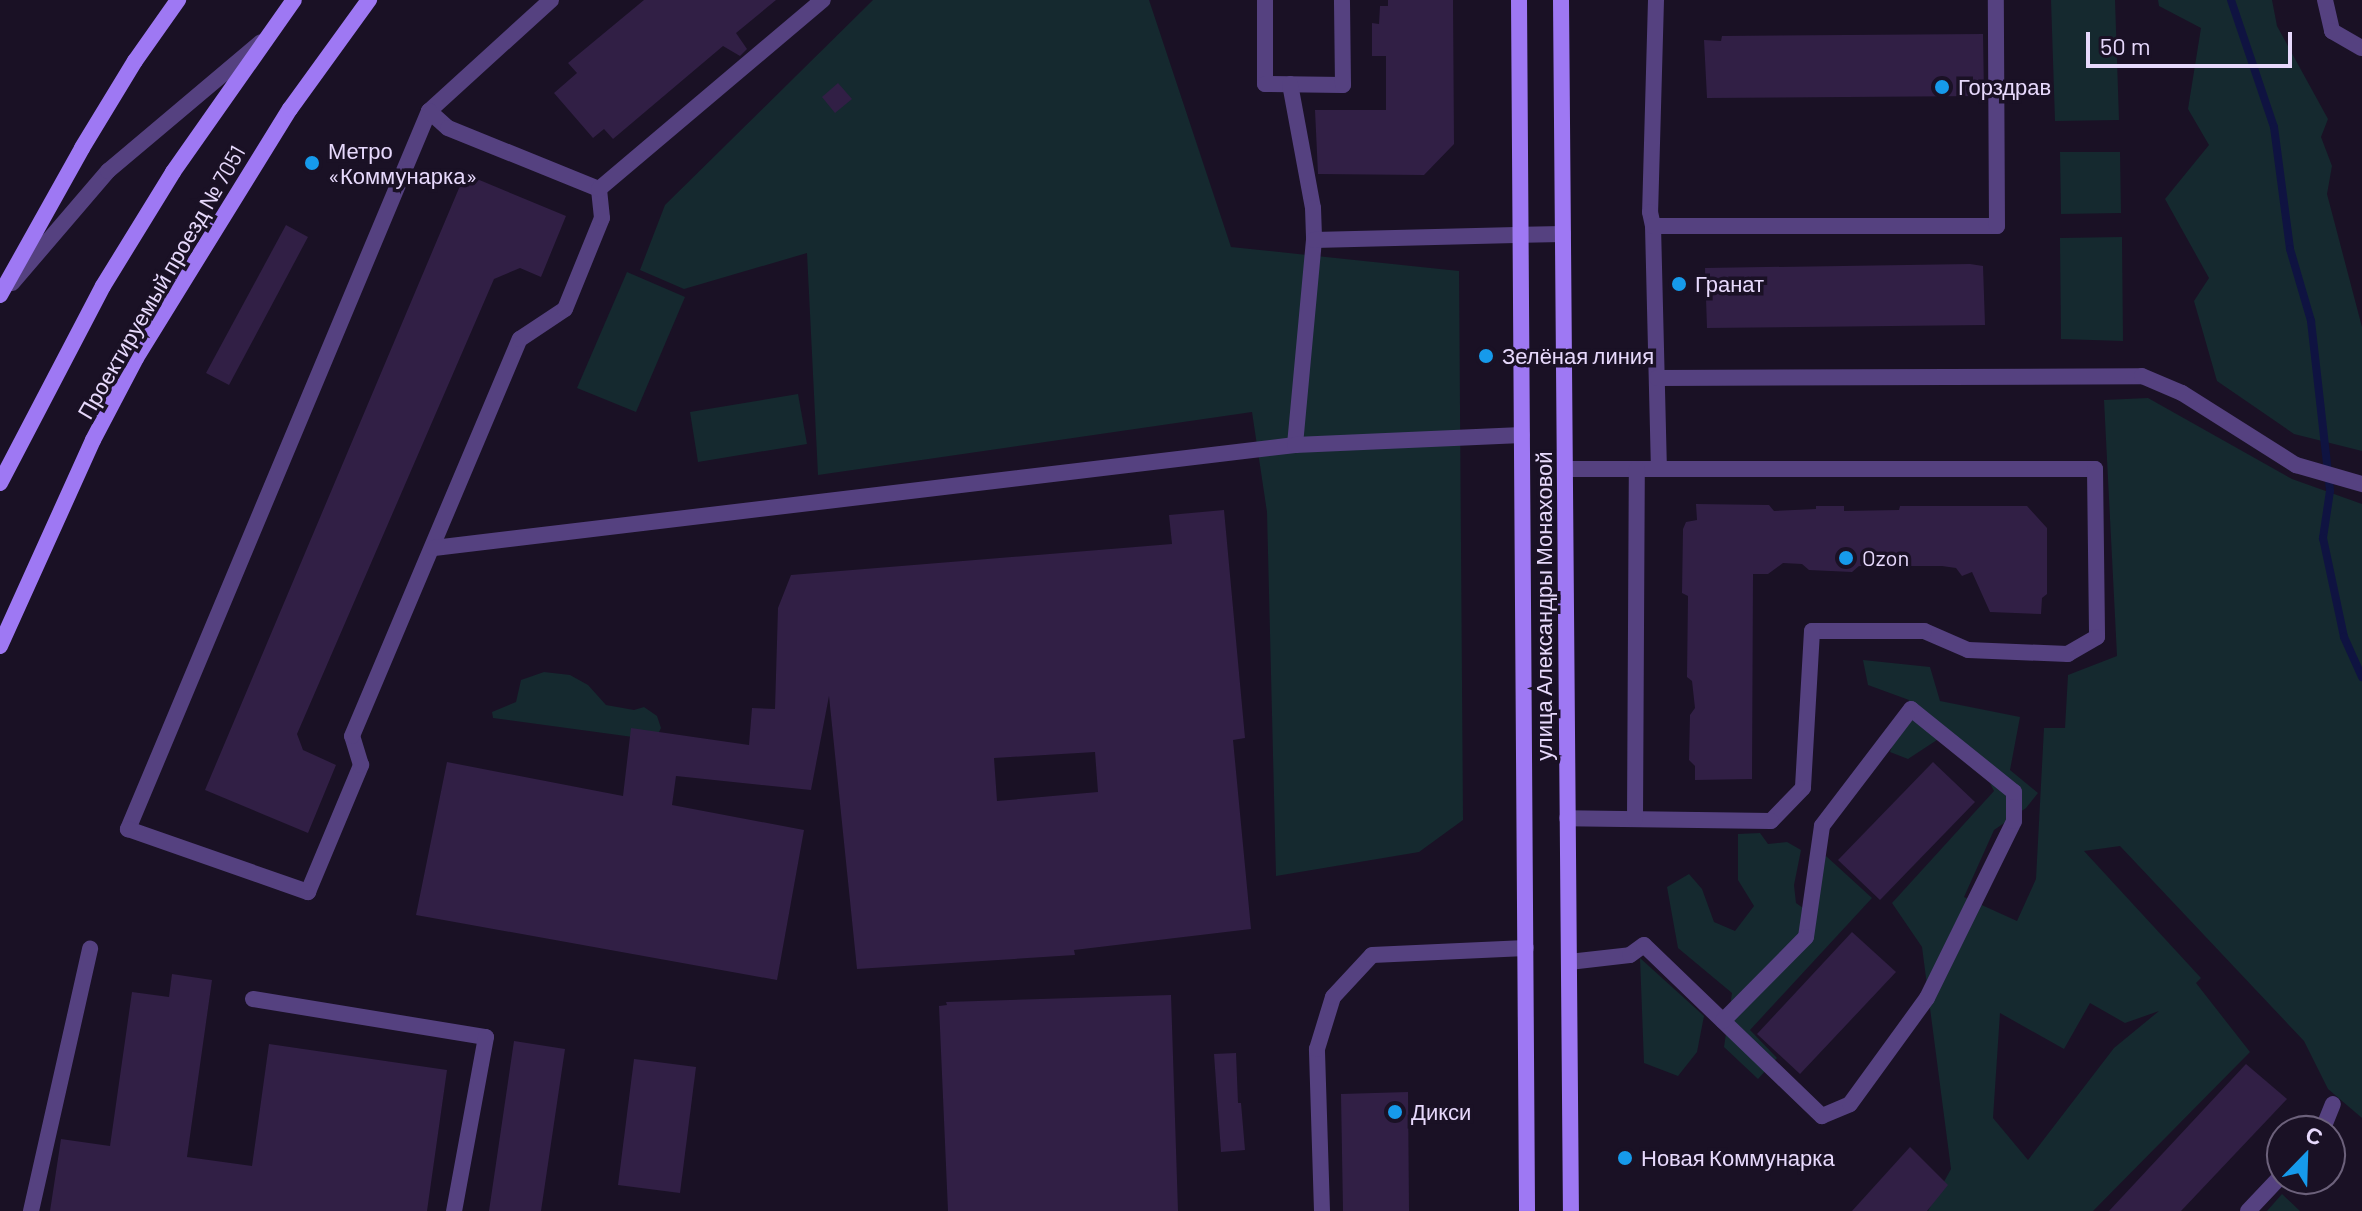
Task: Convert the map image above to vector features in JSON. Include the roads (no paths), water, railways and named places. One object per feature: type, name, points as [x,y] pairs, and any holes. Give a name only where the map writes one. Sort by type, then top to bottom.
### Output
[{"type":"main road","points":[[0,297],[82,148],[135,61],[178,0]]},
{"type":"main road","name":"Проектируемый проезд № 7051","points":[[0,483],[103,286],[173,172],[294,0]]},
{"type":"main road","name":"Проектируемый проезд № 7051","points":[[0,646],[93,440],[136,358],[290,109],[369,0]]},
{"type":"main road","name":"улица Александры Монаховой","points":[[1519,0],[1527,1211]]},
{"type":"main road","name":"улица Александры Монаховой","points":[[1561,0],[1571,1211]]},
{"type":"street","points":[[551,0],[429,111],[128,829],[308,892],[361,765],[352,736],[520,339],[565,309],[602,218],[599,189]]},
{"type":"street","points":[[599,189],[823,0]]},
{"type":"street","points":[[1265,0],[1265,84],[1343,85],[1342,0]]},
{"type":"street","points":[[1656,0],[1650,212],[1653,226],[1659,468]]},
{"type":"street","points":[[1653,226],[1997,226],[1996,0]]},
{"type":"street","points":[[2325,0],[2332,31],[2362,48]]},
{"type":"street","points":[[0,297],[48,237],[108,171],[266,38]]},
{"type":"street","points":[[1290,84],[1313,208],[1314,240],[1295,445]]},
{"type":"street","points":[[429,111],[448,128],[599,189]]},
{"type":"street","points":[[1314,240],[1563,234]]},
{"type":"street","points":[[1657,378],[2142,376],[2182,393],[2296,465],[2362,484]]},
{"type":"street","points":[[434,548],[1295,445],[1522,435]]},
{"type":"street","points":[[1565,469],[2095,469],[2097,637],[2068,654],[1968,650],[1924,631],[1812,631],[1803,788],[1771,821],[1567,818]]},
{"type":"street","points":[[1635,819],[1637,469]]},
{"type":"street","points":[[1569,962],[1630,955],[1644,945],[1723,1021],[1822,1116],[1850,1104],[1927,998],[2014,821],[2014,792],[1911,709],[1822,826],[1806,937],[1723,1021]]},
{"type":"street","points":[[1322,1211],[1317,1049],[1333,997],[1372,955],[1526,948]]},
{"type":"street","points":[[31,1211],[90,949]]},
{"type":"street","points":[[253,999],[486,1037],[454,1211]]},
{"type":"street","points":[[2329,1115],[2333,1104]]},
{"type":"street","points":[[2248,1211],[2266,1192]]},
{"type":"waterway","points":[[2231,0],[2274,127],[2290,249],[2311,321],[2330,491],[2323,538],[2344,637],[2362,677]]},
{"type":"place","name":"Горздрав","points":[[1942,87]]},
{"type":"place","name":"Метро «Коммунарка»","points":[[312,163]]},
{"type":"place","name":"Гранат","points":[[1679,284]]},
{"type":"place","name":"Зелёная линия","points":[[1486,356]]},
{"type":"place","name":"Ozon","points":[[1846,558]]},
{"type":"place","name":"Дикси","points":[[1395,1112]]},
{"type":"place","name":"Новая Коммунарка","points":[[1625,1158]]}]
